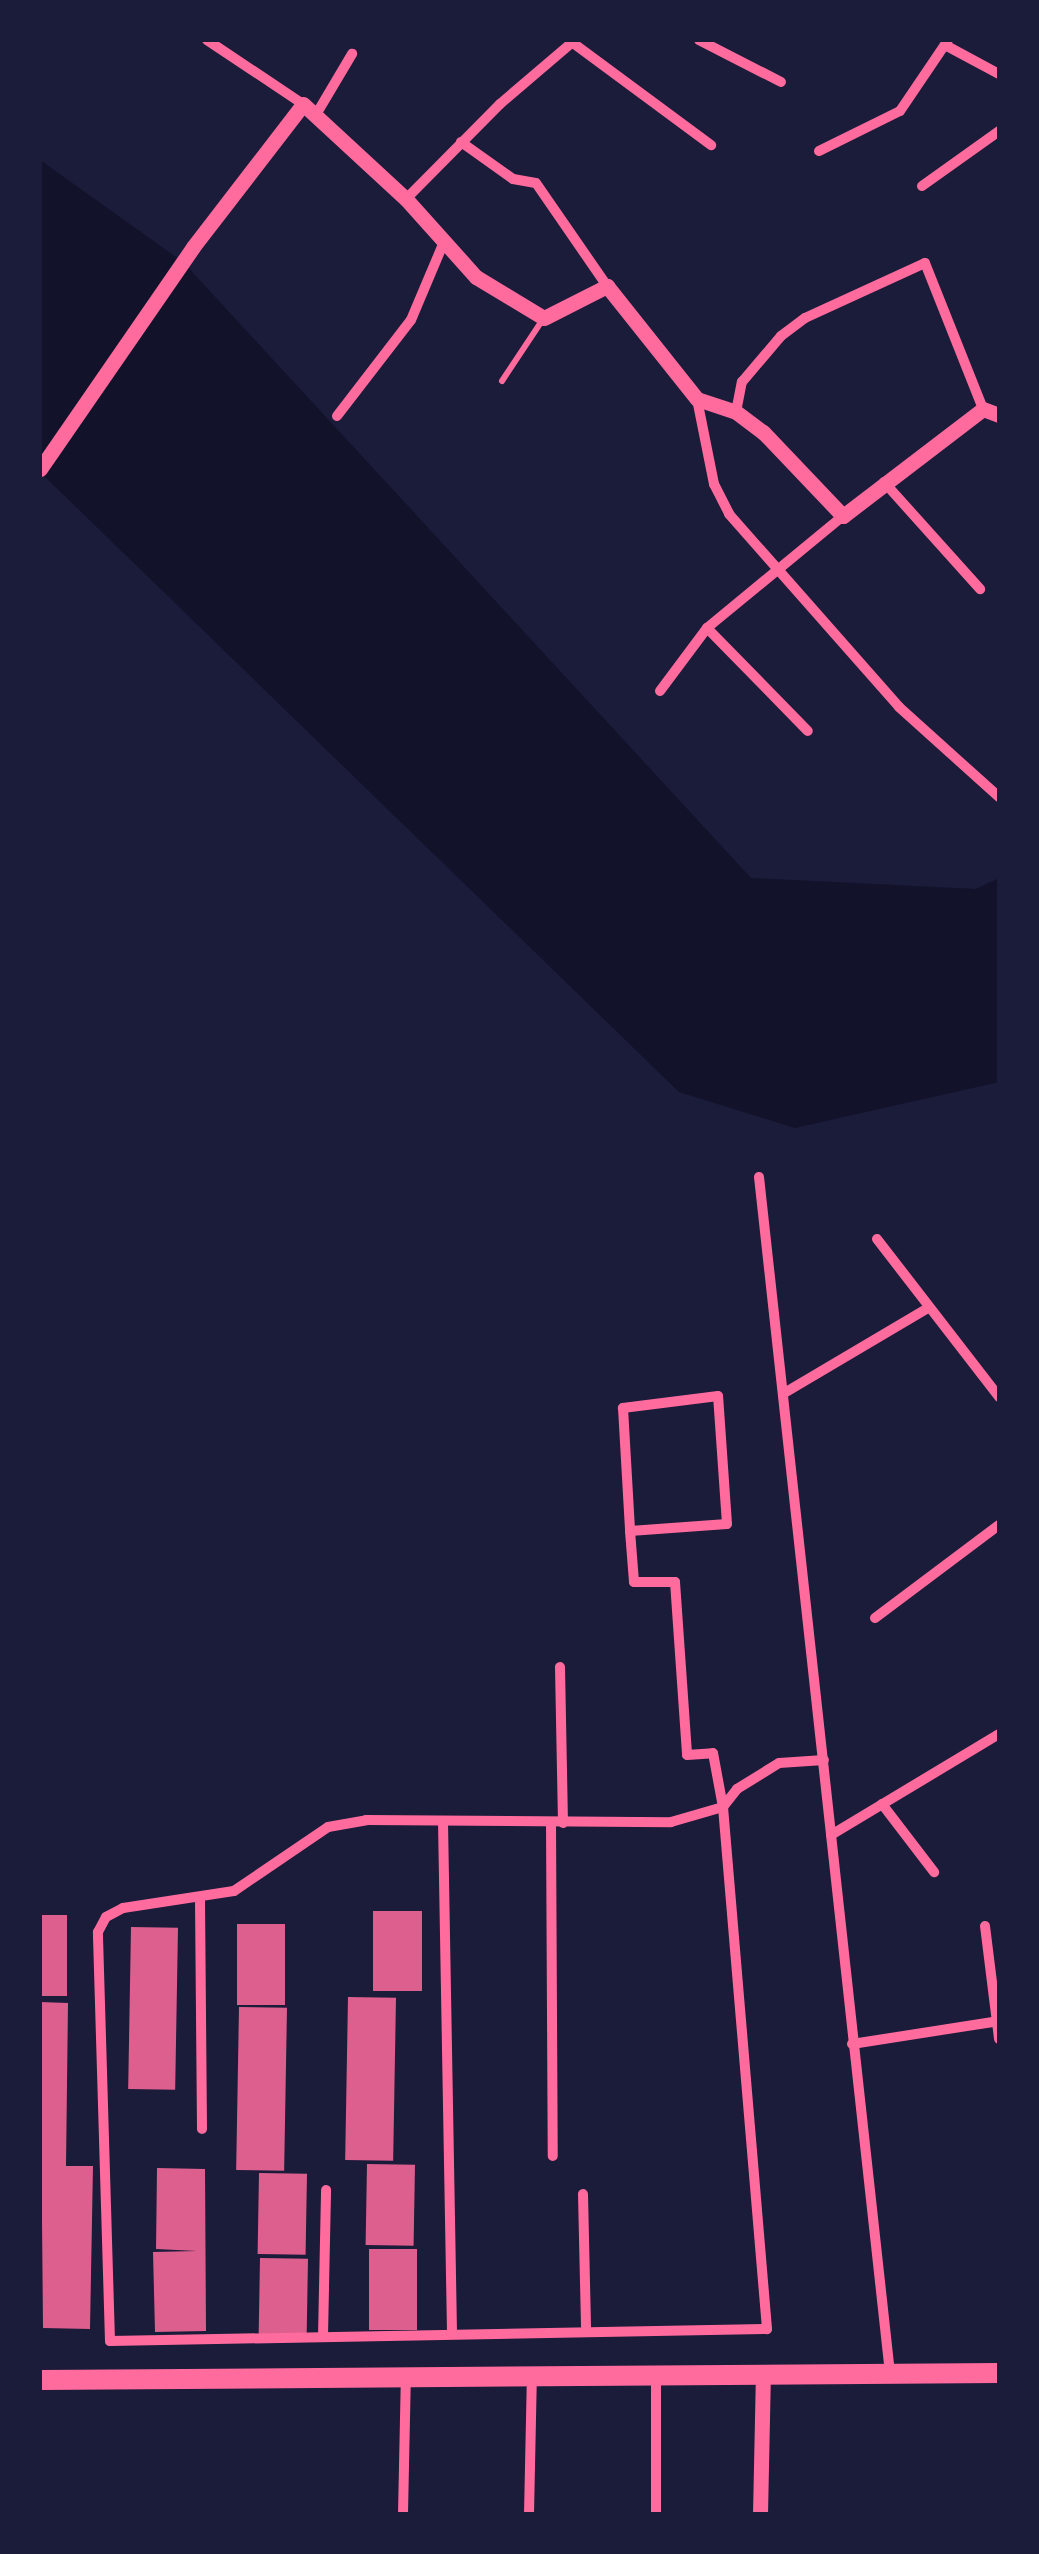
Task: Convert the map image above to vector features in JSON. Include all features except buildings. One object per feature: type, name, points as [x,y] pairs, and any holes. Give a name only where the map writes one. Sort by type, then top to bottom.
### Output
[{"type":"main road","points":[[40,2380],[656,2372],[999,2373]]},
{"type":"street","points":[[207,40],[226,44],[310,109],[406,200],[476,277],[544,318],[608,286]]},
{"type":"street","points":[[699,40],[782,82]]},
{"type":"street","points":[[406,200],[461,142],[574,42],[711,145]]},
{"type":"street","points":[[819,151],[900,111],[947,43],[999,74]]},
{"type":"street","points":[[40,469],[193,248],[352,54]]},
{"type":"street","points":[[922,186],[999,131]]},
{"type":"street","points":[[461,142],[513,179],[536,184],[608,286],[696,399],[714,484],[728,514],[780,568],[899,707],[999,798]]},
{"type":"street","points":[[337,416],[412,320],[444,242]]},
{"type":"street","points":[[736,412],[742,382],[781,336],[805,318],[925,263],[983,408],[999,416]]},
{"type":"street","points":[[696,399],[736,412],[842,516]]},
{"type":"street","points":[[660,691],[707,628],[884,482],[983,408]]},
{"type":"street","points":[[884,482],[980,590]]},
{"type":"street","points":[[707,628],[808,731]]},
{"type":"street","points":[[759,1177],[786,1392],[852,2044],[890,2373]]},
{"type":"street","points":[[877,1239],[999,1397]]},
{"type":"street","points":[[786,1392],[928,1308]]},
{"type":"street","points":[[630,1531],[727,1524],[718,1396],[623,1408],[630,1531],[634,1582],[675,1582],[687,1755],[713,1753],[723,1807],[767,2329],[110,2341],[98,1932],[106,1917],[124,1908],[200,1900],[234,1891],[328,1827],[443,1822],[671,1822],[723,1807],[737,1789],[779,1763],[824,1760]]},
{"type":"street","points":[[874,1618],[999,1525]]},
{"type":"street","points":[[553,2156],[560,1666]]},
{"type":"street","points":[[831,1835],[997,1740]]},
{"type":"street","points":[[882,1804],[934,1872]]},
{"type":"street","points":[[443,1822],[452,2333]]},
{"type":"street","points":[[200,1900],[202,2129]]},
{"type":"street","points":[[985,1926],[999,2039]]},
{"type":"street","points":[[852,2044],[998,2022]]},
{"type":"street","points":[[323,2336],[326,2190]]},
{"type":"street","points":[[584,2194],[586,2330]]},
{"type":"street","points":[[656,2372],[656,2514]]},
{"type":"street","points":[[528,2514],[532,2374]]},
{"type":"street","points":[[760,2514],[764,2374]]},
{"type":"street","points":[[402,2514],[406,2375]]},
{"type":"lane","points":[[502,381],[544,318]]},
{"type":"shaded area","points":[[40,160],[183,262],[751,878],[976,889],[999,878],[999,1082],[795,1128],[679,1092],[40,472]]}]
